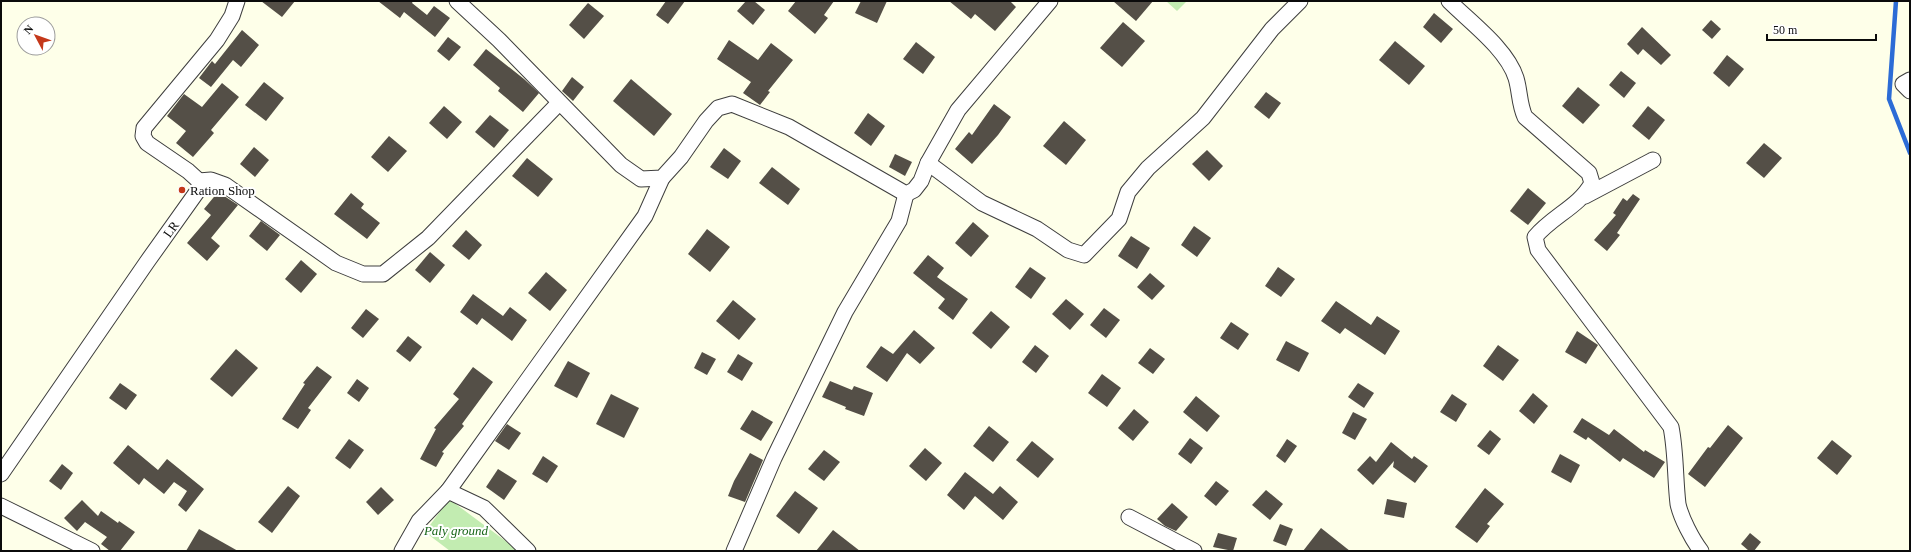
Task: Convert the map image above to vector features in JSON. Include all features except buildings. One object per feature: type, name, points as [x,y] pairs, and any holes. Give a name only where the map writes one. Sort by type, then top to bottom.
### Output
[{"type":"street","points":[[238,1],[232,16],[217,40],[144,128],[143,136],[147,143],[200,180],[211,180],[225,185],[278,224],[336,263],[363,274],[383,274],[428,238],[559,103]]},
{"type":"street","points":[[457,1],[499,40],[621,165],[641,179],[662,178]]},
{"type":"street","points":[[734,551],[774,458],[845,312],[899,221],[906,194],[914,190],[921,181],[928,164],[958,110],[1050,1]]},
{"type":"street","points":[[928,164],[982,203],[1036,229],[1068,250],[1084,255],[1119,219],[1128,192],[1148,168],[1203,118],[1272,29],[1300,1]]},
{"type":"street","points":[[1449,1],[1507,59],[1516,78],[1520,107],[1525,117],[1589,173],[1592,183],[1585,196]]},
{"type":"street","points":[[1910,80],[1903,84],[1910,91]]},
{"type":"street","points":[[402,551],[419,521],[448,491],[645,216],[662,178],[681,157],[718,108],[732,104],[789,128],[906,194]]},
{"type":"street","points":[[1652,160],[1585,196],[1543,228],[1535,237],[1538,250],[1671,427],[1675,449],[1679,505],[1693,539],[1701,551]]},
{"type":"street","name":"LR","points":[[1,474],[147,262],[192,201],[200,189],[200,180]]},
{"type":"street","points":[[448,491],[484,508],[528,551]]},
{"type":"street","points":[[1,506],[92,551]]},
{"type":"street","points":[[1129,517],[1194,551]]},
{"type":"green space","points":[[1166,1],[1187,1],[1177,11]]},
{"type":"green space","name":"Paly ground","points":[[449,499],[519,551],[450,551],[425,532]]},
{"type":"waterway","points":[[1896,1],[1889,99],[1910,153]]},
{"type":"place","name":"Ration Shop","points":[[182,190]]}]
